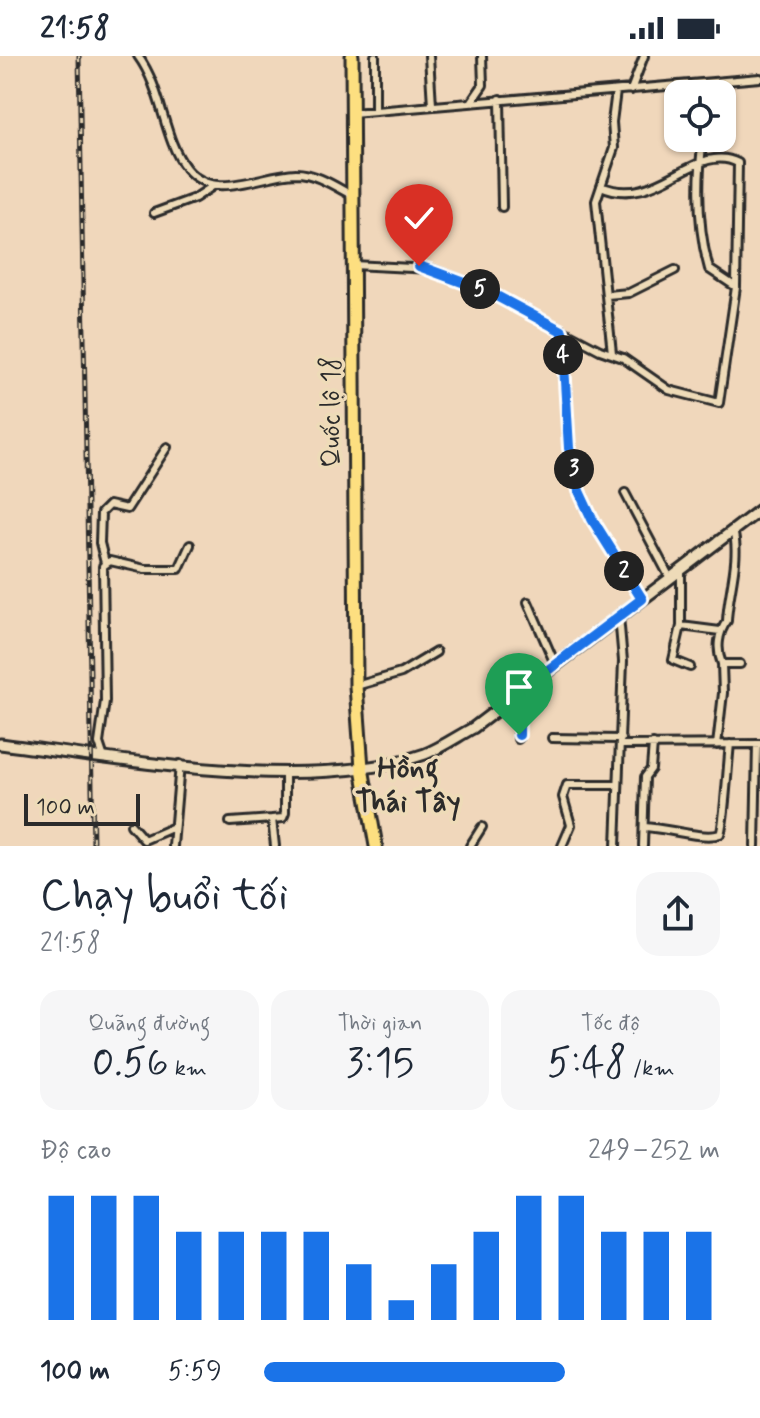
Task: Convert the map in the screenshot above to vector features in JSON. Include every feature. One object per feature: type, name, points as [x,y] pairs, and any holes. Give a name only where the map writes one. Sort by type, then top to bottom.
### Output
[{"type":"highway","name":"Quốc lộ 18","points":[[352,56],[356,686],[362,768],[376,846]]},
{"type":"street","points":[[138,56],[155,83],[183,165],[196,179],[213,186]]},
{"type":"street","points":[[375,56],[375,110]]},
{"type":"street","points":[[429,56],[432,105]]},
{"type":"street","points":[[472,101],[483,85],[482,56]]},
{"type":"street","points":[[631,90],[644,56]]},
{"type":"street","points":[[736,80],[760,78]]},
{"type":"street","points":[[352,113],[664,87]]},
{"type":"street","points":[[612,353],[596,201],[614,148],[612,122],[616,91]]},
{"type":"street","points":[[500,99],[502,207]]},
{"type":"street","points":[[701,152],[701,236],[709,269],[736,287]]},
{"type":"street","points":[[353,265],[431,269],[489,292],[562,331],[612,353],[669,390],[719,403],[736,287],[739,165],[735,160],[699,163],[636,193],[601,186]]},
{"type":"street","points":[[154,213],[195,198],[213,186],[295,173],[314,176],[353,196]]},
{"type":"street","points":[[607,295],[629,293],[675,270]]},
{"type":"street","points":[[562,331],[569,448],[579,491],[592,519],[642,599]]},
{"type":"street","points":[[104,758],[99,743],[105,701],[105,563],[100,543],[101,513],[109,505],[127,509],[167,447]]},
{"type":"street","points":[[625,493],[670,578]]},
{"type":"street","points":[[0,744],[104,758],[285,772],[362,768],[425,753],[473,728],[760,510]]},
{"type":"street","points":[[717,745],[723,693],[720,631],[728,618],[726,604],[736,549],[733,530]]},
{"type":"street","points":[[105,563],[145,569],[179,569],[190,545]]},
{"type":"street","points":[[681,570],[681,626],[673,660],[690,667]]},
{"type":"street","points":[[528,602],[555,664]]},
{"type":"street","points":[[616,846],[623,661],[619,616]]},
{"type":"street","points":[[681,626],[720,631]]},
{"type":"street","points":[[356,686],[401,673],[436,652]]},
{"type":"street","points":[[722,664],[740,664]]},
{"type":"street","points":[[518,739],[519,692]]},
{"type":"street","points":[[552,738],[653,744],[758,744],[755,846]]},
{"type":"street","points":[[643,846],[645,777],[651,769],[653,744]]},
{"type":"street","points":[[645,827],[680,830],[706,837],[720,834],[725,827],[724,786],[730,744]]},
{"type":"street","points":[[173,846],[180,764]]},
{"type":"street","points":[[230,822],[283,818],[285,772]]},
{"type":"street","points":[[562,846],[571,825],[563,802],[567,785],[618,785]]},
{"type":"street","points":[[272,819],[275,846]]},
{"type":"street","points":[[131,825],[144,840],[174,827]]},
{"type":"street","points":[[470,846],[482,827]]},
{"type":"railway","points":[[79,56],[93,846]]},
{"type":"district","name":"Hồng Thái Tây","points":[[408,785]]},
{"type":"route","points":[[419,266],[489,292],[562,331],[569,448],[579,491],[592,519],[642,599],[519,692],[519,735]]}]
